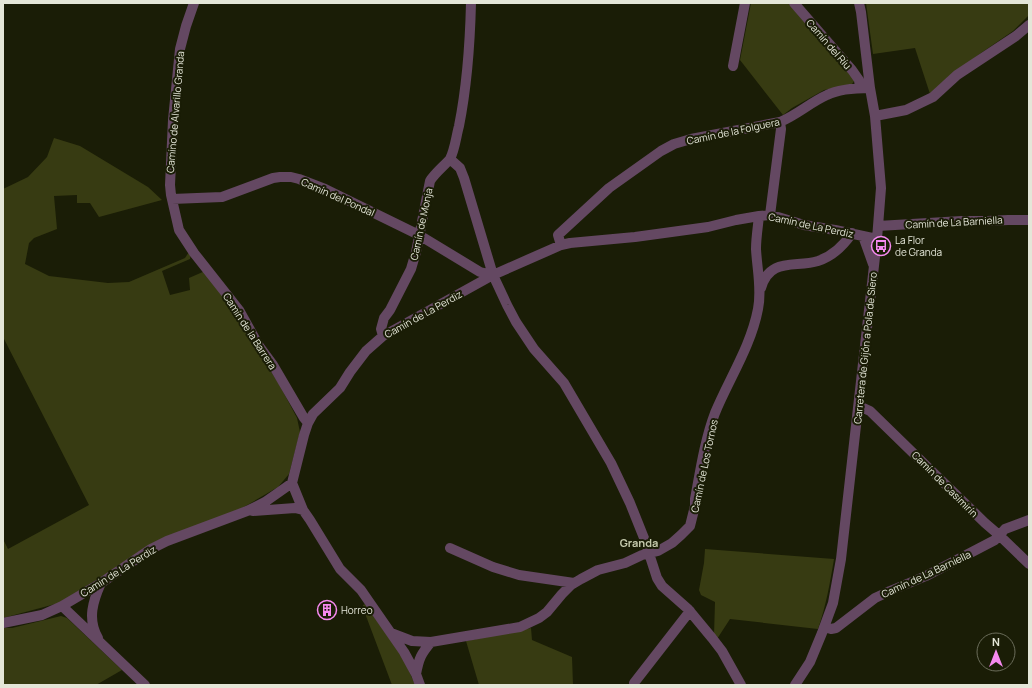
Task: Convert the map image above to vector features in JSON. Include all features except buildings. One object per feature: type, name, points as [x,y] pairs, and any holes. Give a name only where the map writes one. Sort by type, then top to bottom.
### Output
[{"type":"street","name":"Camino de Alvarillo Granda","points":[[172,199],[170,178],[177,71],[180,49],[194,3]]},
{"type":"street","points":[[471,3],[470,46],[462,110],[453,152],[450,159],[460,168],[462,173],[493,275],[516,322],[534,349],[564,383],[611,462],[644,538],[657,578],[662,586],[690,611],[722,651],[741,685]]},
{"type":"street","points":[[733,66],[745,3]]},
{"type":"street","name":"Camín del Ríu","points":[[794,3],[852,70],[859,80],[860,88]]},
{"type":"street","name":"Carretera de Gijón a Pola de Siero","points":[[795,685],[810,662],[833,603],[842,558],[877,239],[881,188],[875,116],[859,3]]},
{"type":"street","points":[[875,116],[906,110],[933,97],[957,75],[1016,36],[1029,25]]},
{"type":"street","name":"Camín de la Folguera","points":[[560,246],[558,235],[609,188],[661,151],[674,144],[691,139],[780,122],[788,119],[827,95],[860,88],[870,88]]},
{"type":"street","points":[[770,215],[781,129],[780,122]]},
{"type":"street","name":"Camín de Monja","points":[[383,336],[381,328],[384,318],[390,310],[411,269],[416,252],[430,181],[450,159]]},
{"type":"street","name":"Camín del Pondal","points":[[172,199],[222,197],[273,178],[291,177],[325,189],[419,235],[480,272],[493,275]]},
{"type":"street","name":"Camín de la Barrera","points":[[172,199],[179,230],[194,253],[239,310],[259,346],[273,365],[308,423]]},
{"type":"street","name":"Camín de La Perdiz","points":[[3,623],[42,615],[62,606],[101,583],[151,549],[247,511],[265,502],[292,484],[304,435],[313,414],[340,388],[366,351],[383,336],[493,275],[570,243],[635,237],[708,227],[754,216],[770,215],[804,224],[877,239]]},
{"type":"street","name":"Camín de Los Tornos","points":[[391,633],[412,641],[431,642],[520,627],[539,618],[547,612],[562,594],[574,583],[598,570],[625,563],[642,555],[658,551],[681,536],[690,526],[709,430],[715,413],[754,326],[758,309],[760,290],[756,248],[759,216]]},
{"type":"street","name":"Camín de La Barniella","points":[[878,226],[962,221],[1029,220]]},
{"type":"street","name":"Camín de Los Tornos","points":[[760,290],[763,281],[771,271],[785,265],[819,261],[841,248],[852,234]]},
{"type":"street","points":[[863,236],[874,267]]},
{"type":"street","name":"Camín de Casimirín","points":[[859,406],[870,411],[985,524],[999,535],[1029,564]]},
{"type":"street","points":[[292,484],[303,510],[340,569],[361,590],[391,633],[404,652],[420,685]]},
{"type":"street","points":[[247,511],[295,508],[303,510]]},
{"type":"street","name":"Camín de La Barniella","points":[[824,627],[831,629],[836,628],[875,598],[890,590],[926,576],[994,540],[1005,529],[1029,520]]},
{"type":"street","points":[[450,548],[493,568],[519,575],[574,583]]},
{"type":"street","points":[[100,642],[93,624],[92,612],[94,599],[101,583]]},
{"type":"street","points":[[62,606],[145,685]]},
{"type":"street","points":[[634,683],[690,611]]},
{"type":"street","points":[[416,674],[422,653],[431,642]]},
{"type":"green space","points":[[751,3],[788,3],[855,80],[852,84],[824,90],[792,108],[783,115],[740,60]]},
{"type":"green space","points":[[866,3],[1029,3],[1029,15],[1013,31],[953,74],[930,94],[915,48],[873,54]]},
{"type":"green space","points":[[54,138],[80,146],[148,187],[162,200],[99,217],[90,203],[77,203],[77,195],[54,196],[57,229],[34,238],[29,243],[25,264],[49,276],[108,283],[129,282],[185,258],[189,252],[191,254],[190,259],[162,271],[170,295],[190,290],[189,278],[205,271],[233,308],[252,342],[279,384],[297,418],[300,432],[289,474],[278,487],[237,511],[124,563],[59,603],[3,618],[3,539],[8,549],[89,505],[3,337],[3,189],[28,177],[47,157]]},
{"type":"green space","points":[[705,549],[834,559],[826,603],[818,629],[730,619],[717,639],[714,635],[715,602],[701,595],[699,590]]},
{"type":"green space","points":[[365,604],[404,659],[415,685],[392,685],[363,608],[363,605]]},
{"type":"green space","points":[[61,616],[67,618],[122,670],[96,685],[3,685],[3,628],[12,628]]},
{"type":"green space","points":[[531,628],[532,640],[572,657],[573,685],[479,685],[466,641]]},
{"type":"place","name":"La Flor de Granda","points":[[881,246]]},
{"type":"place","name":"Horreo","points":[[327,610]]},
{"type":"district","name":"Granda","points":[[639,542]]}]
